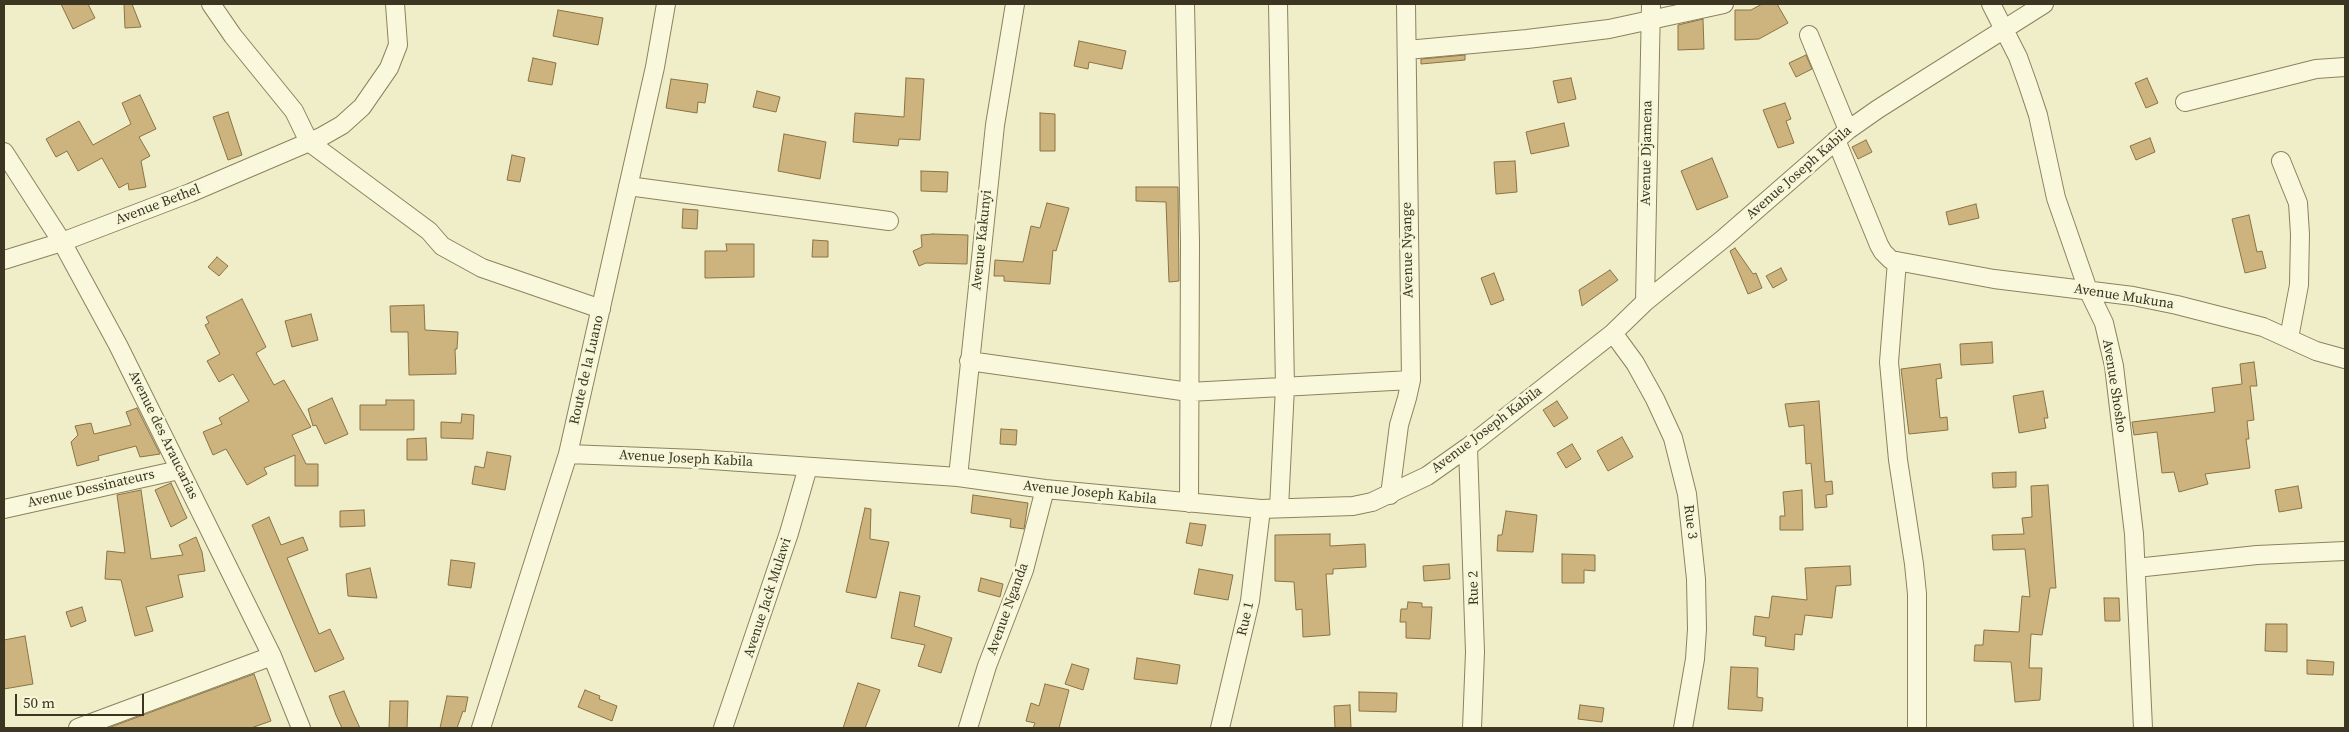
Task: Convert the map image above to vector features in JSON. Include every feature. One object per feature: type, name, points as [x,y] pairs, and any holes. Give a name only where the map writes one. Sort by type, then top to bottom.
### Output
[{"type":"street","points":[[211,4],[233,36],[294,111],[309,142],[429,231],[442,246],[482,268],[601,308]]},
{"type":"street","name":"Avenue Bethel","points":[[4,260],[62,242],[190,194],[309,142],[351,118],[389,68],[398,46],[395,4]]},
{"type":"street","name":"Route de la Luano","points":[[481,728],[568,454],[628,186],[666,4]]},
{"type":"street","name":"Avenue Kakunyi","points":[[958,477],[995,126],[1014,4]]},
{"type":"street","points":[[1185,4],[1190,242],[1189,503]]},
{"type":"street","points":[[1278,4],[1285,387],[1279,508]]},
{"type":"street","name":"Avenue Nyange","points":[[1390,495],[1399,425],[1408,398],[1411,380],[1406,4]]},
{"type":"street","name":"Avenue Djamena","points":[[1644,302],[1651,4]]},
{"type":"street","points":[[1407,50],[1526,39],[1650,21],[1724,4]]},
{"type":"street","name":"Avenue Shosho","points":[[1991,4],[2018,57],[2038,115],[2056,198],[2088,290],[2104,323],[2114,366],[2134,534],[2143,728]]},
{"type":"street","name":"Avenue Joseph Kabila","points":[[568,454],[808,466],[958,477],[1189,503],[1261,508],[1353,506],[1372,502],[1427,476],[1468,447],[1613,333],[1644,302],[1723,239],[1842,135],[1878,108],[2044,4]]},
{"type":"street","points":[[1809,35],[1883,252],[1891,260],[1897,261],[1889,362],[1898,460],[1914,564],[1917,728]]},
{"type":"street","points":[[2185,102],[2316,69],[2345,67]]},
{"type":"street","name":"Avenue des Araucarias","points":[[4,152],[62,242],[118,345],[272,656],[301,728]]},
{"type":"street","points":[[2281,161],[2298,203],[2300,234],[2299,285],[2289,338]]},
{"type":"street","points":[[628,186],[889,221]]},
{"type":"street","name":"Avenue Mukuna","points":[[1897,261],[1994,279],[2088,290],[2177,305],[2263,327],[2316,352],[2345,359]]},
{"type":"street","name":"Rue 3","points":[[1613,333],[1651,392],[1673,438],[1687,494],[1696,579],[1697,628],[1695,659],[1683,728]]},
{"type":"street","points":[[969,362],[1189,392],[1411,380]]},
{"type":"street","name":"Rue 2","points":[[1468,447],[1475,652],[1472,728]]},
{"type":"street","name":"Avenue Jack Mulawi","points":[[723,728],[786,542],[808,466]]},
{"type":"street","name":"Avenue Dessinateurs","points":[[4,509],[179,470]]},
{"type":"street","name":"Avenue Nganda","points":[[968,728],[987,666],[1024,570],[1045,488]]},
{"type":"street","name":"Rue 1","points":[[1220,728],[1250,601],[1261,508]]},
{"type":"street","points":[[2136,568],[2257,555],[2345,551]]},
{"type":"street","points":[[78,728],[272,656]]},
{"type":"building","points":[[61,4],[88,4],[95,18],[73,29]]},
{"type":"building","points":[[124,4],[132,4],[141,27],[125,28]]},
{"type":"building","points":[[1762,4],[1777,4],[1788,23],[1759,39],[1735,40],[1735,10],[1751,10]]},
{"type":"building","points":[[558,10],[603,18],[598,45],[553,36]]},
{"type":"building","points":[[1703,19],[1704,49],[1678,50],[1678,25]]},
{"type":"building","points":[[1079,41],[1126,51],[1122,69],[1089,62],[1088,69],[1074,66]]},
{"type":"building","points":[[1465,55],[1465,60],[1421,64],[1421,59]]},
{"type":"building","points":[[1806,55],[1812,69],[1796,77],[1789,63]]},
{"type":"building","points":[[533,58],[556,63],[552,85],[528,81]]},
{"type":"building","points":[[906,78],[924,79],[920,140],[899,139],[898,146],[853,142],[855,113],[904,117]]},
{"type":"building","points":[[1571,78],[1576,99],[1558,103],[1553,81]]},
{"type":"building","points":[[2147,78],[2158,103],[2146,108],[2135,83]]},
{"type":"building","points":[[671,79],[708,84],[705,103],[698,102],[697,113],[666,108]]},
{"type":"building","points":[[757,91],[780,97],[776,112],[753,107]]},
{"type":"building","points":[[140,95],[156,129],[139,137],[150,156],[141,161],[146,187],[129,190],[128,183],[119,188],[102,158],[78,171],[67,151],[56,157],[46,139],[79,121],[93,145],[131,124],[122,103]]},
{"type":"building","points":[[1785,103],[1791,119],[1786,121],[1794,143],[1778,148],[1763,110]]},
{"type":"building","points":[[228,112],[242,155],[228,160],[213,117]]},
{"type":"building","points":[[1040,113],[1055,114],[1055,151],[1040,151]]},
{"type":"building","points":[[1564,123],[1569,146],[1531,154],[1526,132]]},
{"type":"building","points":[[784,134],[826,142],[820,179],[778,171]]},
{"type":"building","points":[[2150,138],[2155,152],[2136,160],[2130,146]]},
{"type":"building","points":[[1866,140],[1872,152],[1858,159],[1852,147]]},
{"type":"building","points":[[512,155],[525,158],[520,182],[507,180]]},
{"type":"building","points":[[1712,158],[1728,197],[1697,210],[1681,171]]},
{"type":"building","points":[[1515,161],[1517,192],[1496,194],[1494,162]]},
{"type":"building","points":[[921,171],[948,172],[947,192],[921,191]]},
{"type":"building","points":[[1136,187],[1178,187],[1179,281],[1169,282],[1166,202],[1136,201]]},
{"type":"building","points":[[1047,203],[1069,208],[1056,251],[1053,250],[1050,284],[1004,281],[1004,276],[994,276],[995,260],[1023,262],[1031,226],[1040,228]]},
{"type":"building","points":[[1976,204],[1979,218],[1949,225],[1946,212]]},
{"type":"building","points":[[683,209],[698,210],[697,229],[682,228]]},
{"type":"building","points":[[2249,215],[2257,252],[2262,251],[2266,268],[2245,273],[2232,219]]},
{"type":"building","points":[[921,235],[968,235],[967,264],[926,263],[919,266],[913,251],[922,247]]},
{"type":"building","points":[[813,240],[828,241],[828,257],[812,257]]},
{"type":"building","points":[[726,244],[754,244],[754,277],[705,278],[705,251],[727,251]]},
{"type":"building","points":[[1735,248],[1753,274],[1756,273],[1762,288],[1748,294],[1730,251]]},
{"type":"building","points":[[217,257],[228,266],[219,276],[208,267]]},
{"type":"building","points":[[1781,268],[1787,280],[1773,288],[1766,276]]},
{"type":"building","points":[[1610,270],[1618,280],[1582,306],[1579,290]]},
{"type":"building","points":[[1494,273],[1504,300],[1491,305],[1481,278]]},
{"type":"building","points":[[242,299],[266,347],[256,353],[274,385],[284,380],[311,427],[292,435],[306,464],[318,464],[318,486],[295,486],[295,455],[264,468],[267,474],[247,485],[226,449],[213,455],[203,432],[222,424],[219,418],[249,401],[233,374],[219,382],[207,361],[220,354],[205,325],[209,323],[206,317]]},
{"type":"building","points":[[424,305],[425,330],[458,332],[457,349],[455,349],[456,374],[409,375],[408,332],[391,332],[390,306]]},
{"type":"building","points":[[311,314],[318,340],[292,347],[285,321]]},
{"type":"building","points":[[1992,342],[1993,363],[1961,365],[1960,344]]},
{"type":"building","points":[[2254,362],[2257,386],[2250,386],[2254,420],[2247,421],[2249,439],[2246,439],[2250,468],[2205,474],[2208,484],[2179,492],[2174,472],[2162,473],[2157,432],[2134,435],[2132,422],[2215,412],[2212,388],[2242,384],[2240,364]]},
{"type":"building","points":[[1940,364],[1942,378],[1936,379],[1940,418],[1947,417],[1948,430],[1909,434],[1901,369]]},
{"type":"building","points":[[2043,391],[2048,418],[2044,418],[2046,428],[2019,433],[2013,396]]},
{"type":"building","points":[[332,398],[348,434],[325,444],[316,425],[313,426],[308,409]]},
{"type":"building","points":[[386,400],[414,400],[414,430],[360,430],[360,405],[386,405]]},
{"type":"building","points":[[1557,401],[1568,418],[1554,427],[1543,410]]},
{"type":"building","points":[[1819,401],[1825,482],[1832,481],[1833,494],[1826,495],[1827,507],[1815,508],[1811,463],[1806,464],[1804,425],[1789,427],[1785,404]]},
{"type":"building","points":[[137,408],[160,454],[140,457],[136,446],[98,456],[99,460],[77,466],[71,442],[78,435],[75,426],[91,423],[94,434],[131,425],[126,412]]},
{"type":"building","points":[[462,414],[474,415],[473,439],[441,438],[441,422],[461,423]]},
{"type":"building","points":[[1001,429],[1017,430],[1016,445],[1000,444]]},
{"type":"building","points":[[1622,437],[1633,457],[1608,471],[1597,451]]},
{"type":"building","points":[[426,438],[427,460],[407,460],[407,439]]},
{"type":"building","points":[[1572,444],[1581,459],[1566,468],[1557,453]]},
{"type":"building","points":[[487,452],[511,456],[505,490],[472,484],[475,466],[484,468]]},
{"type":"building","points":[[2016,472],[2016,487],[1993,488],[1992,473]]},
{"type":"building","points":[[171,483],[187,518],[171,527],[155,490]]},
{"type":"building","points":[[2048,485],[2056,588],[2050,588],[2042,635],[2031,634],[2029,668],[2042,668],[2040,700],[2015,702],[2011,662],[1974,661],[1975,645],[1983,645],[1984,630],[2019,632],[2022,596],[2030,597],[2025,549],[1993,550],[1992,535],[2024,534],[2022,518],[2032,517],[2031,486]]},
{"type":"building","points":[[2298,486],[2302,508],[2279,512],[2275,490]]},
{"type":"building","points":[[141,490],[151,559],[183,555],[179,545],[196,537],[202,552],[205,571],[178,575],[183,597],[146,607],[153,631],[135,636],[121,580],[105,579],[107,551],[125,553],[117,495]]},
{"type":"building","points":[[1802,490],[1803,530],[1780,530],[1780,516],[1785,516],[1783,492]]},
{"type":"building","points":[[973,495],[1028,503],[1024,529],[1010,527],[1011,519],[971,513]]},
{"type":"building","points":[[865,508],[871,509],[870,539],[889,542],[876,598],[846,592]]},
{"type":"building","points":[[364,510],[365,526],[340,527],[340,511]]},
{"type":"building","points":[[1506,511],[1537,515],[1533,552],[1497,551],[1498,535],[1502,535]]},
{"type":"building","points":[[269,517],[281,545],[303,537],[308,550],[287,558],[319,634],[330,629],[344,659],[315,672],[252,525]]},
{"type":"building","points":[[1190,523],[1206,525],[1202,546],[1186,543]]},
{"type":"building","points":[[1330,534],[1330,546],[1365,544],[1366,567],[1333,569],[1333,574],[1326,574],[1330,635],[1303,637],[1302,609],[1296,610],[1294,582],[1275,581],[1275,535]]},
{"type":"building","points":[[1562,554],[1595,555],[1595,571],[1584,570],[1584,583],[1562,583]]},
{"type":"building","points":[[451,560],[475,563],[471,588],[448,585]]},
{"type":"building","points":[[1449,564],[1450,579],[1424,581],[1423,566]]},
{"type":"building","points":[[1850,566],[1851,585],[1836,586],[1832,618],[1805,615],[1802,635],[1795,634],[1794,650],[1765,646],[1766,637],[1753,635],[1755,616],[1769,618],[1772,596],[1807,600],[1805,568]]},
{"type":"building","points":[[370,568],[377,598],[348,596],[346,574]]},
{"type":"building","points":[[1199,569],[1233,575],[1228,600],[1194,594]]},
{"type":"building","points":[[981,578],[1003,584],[1000,597],[978,591]]},
{"type":"building","points":[[900,592],[920,596],[914,626],[952,638],[941,673],[918,666],[925,645],[891,638]]},
{"type":"building","points":[[2104,598],[2119,598],[2120,621],[2105,621]]},
{"type":"building","points":[[1408,602],[1422,603],[1422,607],[1432,607],[1430,639],[1406,638],[1406,622],[1400,622],[1401,609],[1407,609]]},
{"type":"building","points":[[82,607],[86,621],[71,627],[66,612]]},
{"type":"building","points":[[2266,624],[2287,624],[2287,652],[2265,651]]},
{"type":"building","points":[[25,636],[33,684],[4,689],[4,640]]},
{"type":"building","points":[[1137,658],[1180,665],[1177,684],[1134,679]]},
{"type":"building","points":[[2307,660],[2334,662],[2333,675],[2307,674]]},
{"type":"building","points":[[1072,664],[1089,669],[1083,690],[1065,684]]},
{"type":"building","points":[[1731,667],[1758,668],[1757,697],[1763,698],[1762,711],[1728,709]]},
{"type":"building","points":[[254,674],[271,721],[251,728],[108,728]]},
{"type":"building","points":[[858,683],[880,690],[865,728],[843,728]]},
{"type":"building","points":[[1045,684],[1069,690],[1059,728],[1033,728],[1035,723],[1026,721],[1031,703],[1039,706]]},
{"type":"building","points":[[585,690],[600,696],[599,699],[617,706],[612,721],[578,707]]},
{"type":"building","points":[[344,691],[360,728],[342,728],[336,715],[329,696]]},
{"type":"building","points":[[1359,692],[1397,693],[1396,712],[1359,711]]},
{"type":"building","points":[[447,696],[468,697],[465,712],[463,711],[457,728],[440,728]]},
{"type":"building","points":[[390,701],[408,701],[407,728],[389,728]]},
{"type":"building","points":[[1350,705],[1351,728],[1335,728],[1334,706]]},
{"type":"building","points":[[1580,705],[1604,708],[1602,722],[1578,719]]}]
